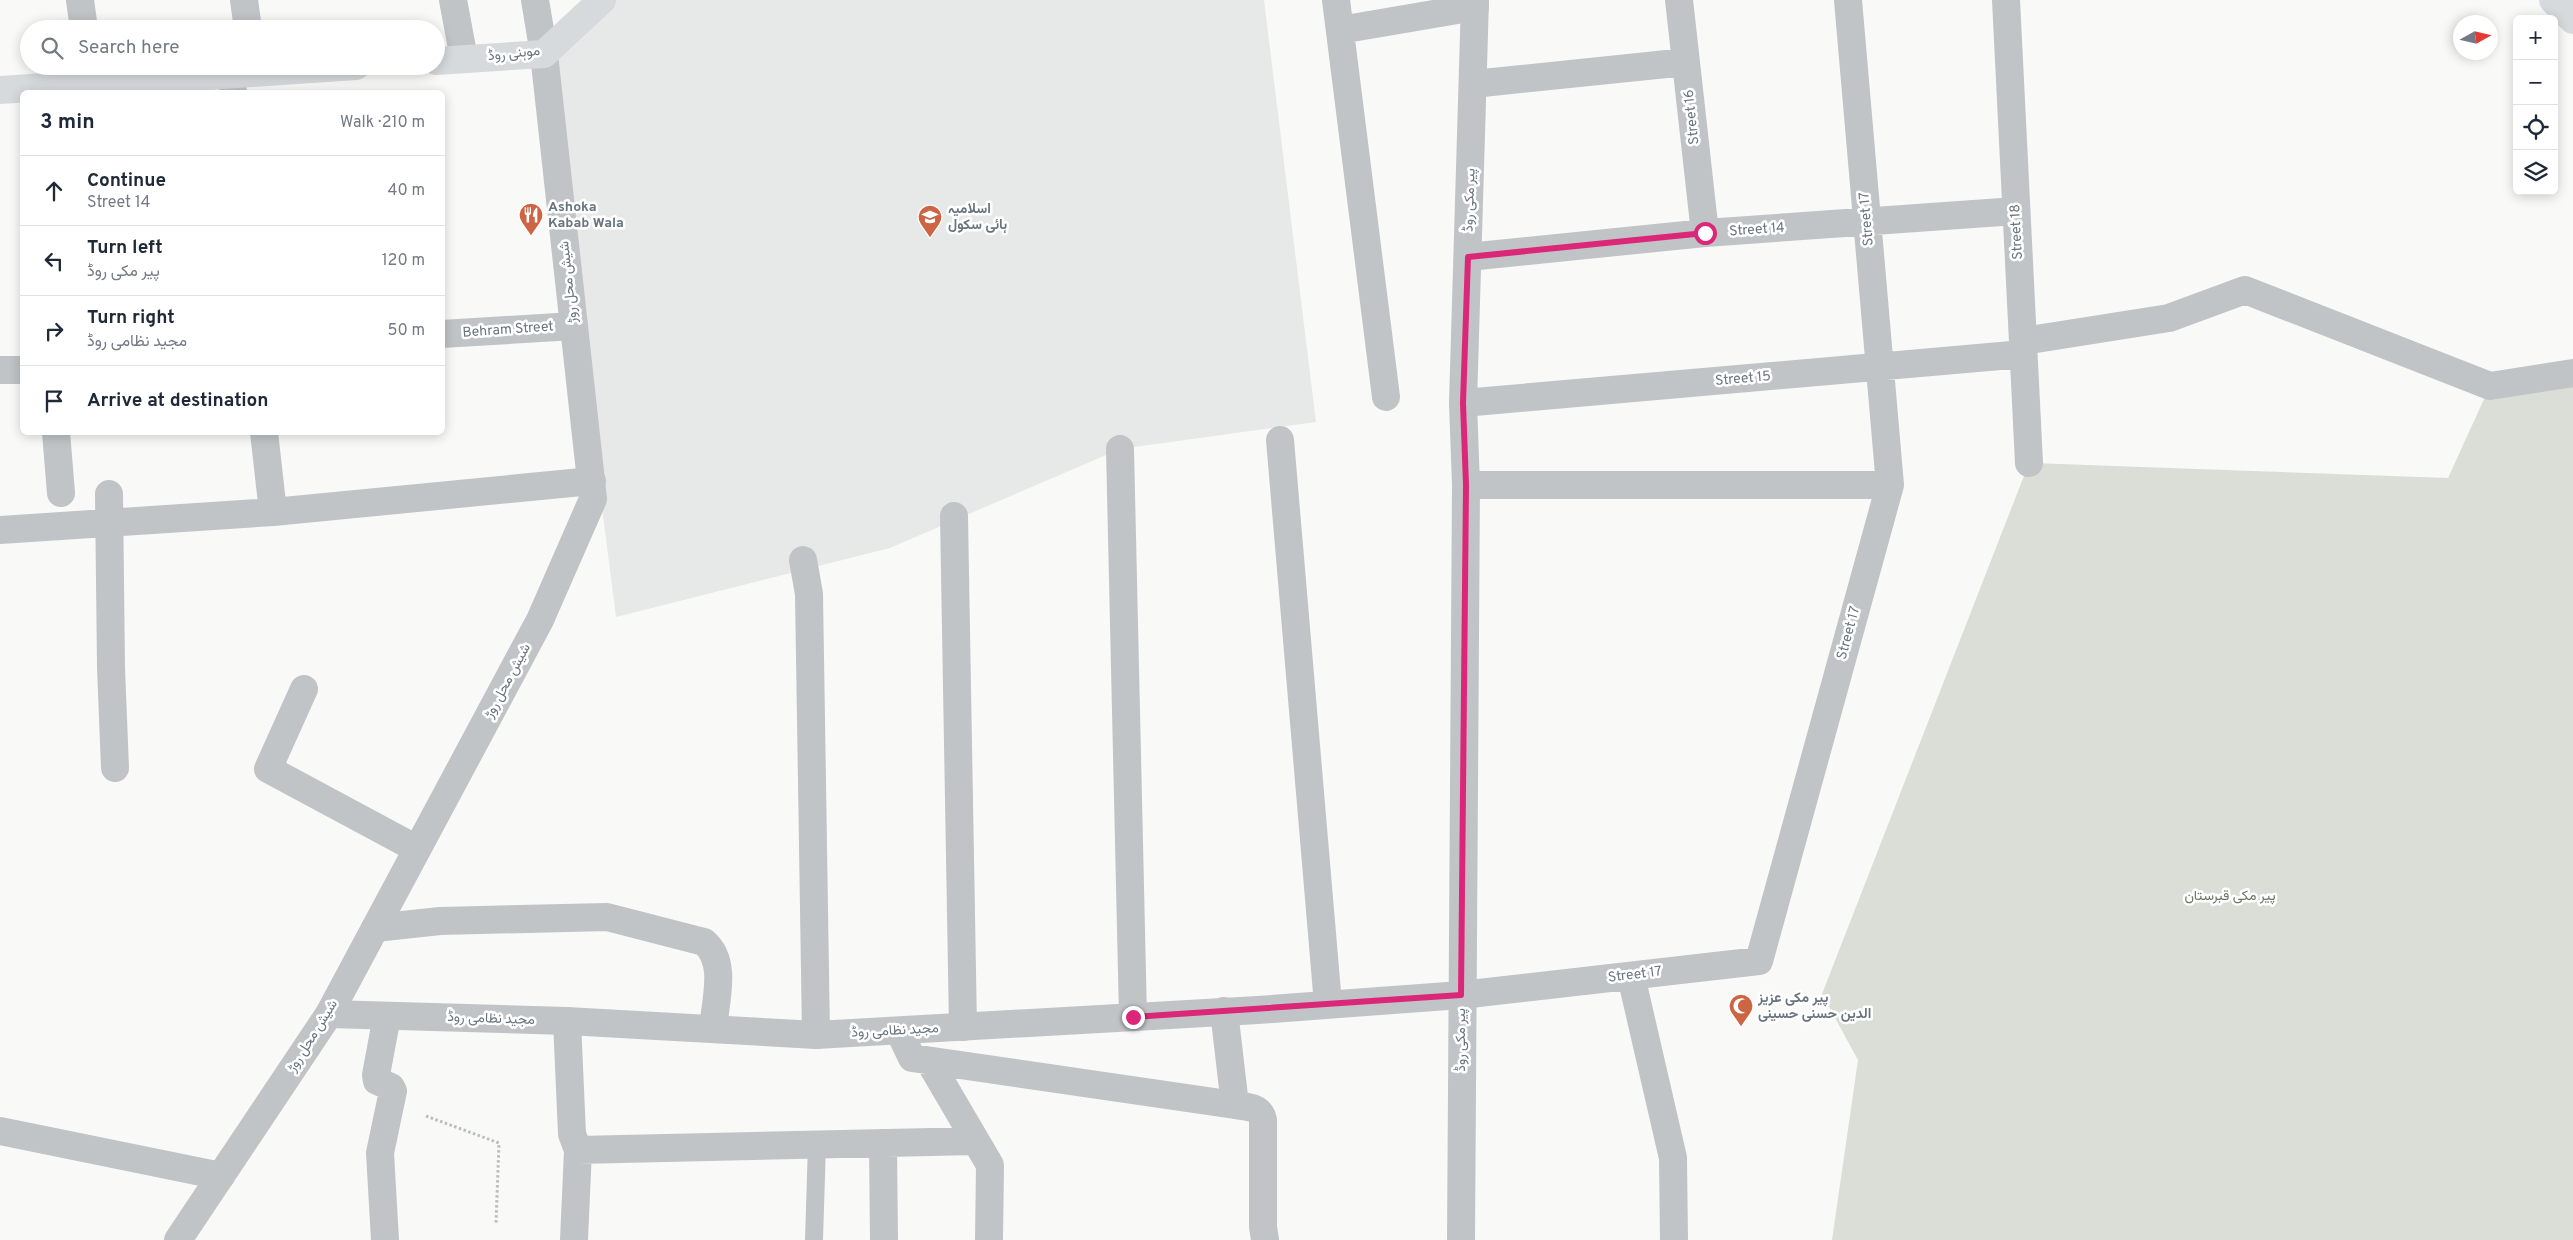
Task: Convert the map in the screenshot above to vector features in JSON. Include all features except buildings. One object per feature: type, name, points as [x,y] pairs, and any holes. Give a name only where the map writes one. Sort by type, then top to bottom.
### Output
[{"type":"main road","name":"موہنی روڈ","points":[[445,60],[544,54],[602,0]]},
{"type":"main road","points":[[2553,0],[2573,20]]},
{"type":"main road","points":[[0,90],[31,90],[92,75],[244,77],[264,75]]},
{"type":"street","points":[[80,0],[83,20]]},
{"type":"street","points":[[244,0],[247,20]]},
{"type":"street","points":[[453,0],[464,59]]},
{"type":"street","name":"شیش محل روڑ","points":[[178,1240],[329,1014],[540,620],[594,499],[544,54],[535,0]]},
{"type":"street","points":[[1336,0],[1386,397]]},
{"type":"street","name":"Street 16","points":[[1679,0],[1705,233]]},
{"type":"street","name":"Street 17","points":[[1461,995],[1759,961],[1890,485],[1848,0]]},
{"type":"street","name":"Street 18","points":[[2006,0],[2029,464]]},
{"type":"street","points":[[1340,30],[1475,4]]},
{"type":"street","name":"پیر مکی روڈ","points":[[1461,1240],[1461,995],[1466,485],[1463,403],[1475,4]]},
{"type":"street","points":[[1473,84],[1686,62]]},
{"type":"street","name":"Street 14","points":[[1468,257],[1705,233],[2016,211]]},
{"type":"street","name":"Street 15","points":[[1463,403],[1879,367],[2023,348],[2169,318],[2245,290],[2490,386],[2573,373]]},
{"type":"street","name":"Behram Street","points":[[445,334],[574,326]]},
{"type":"street","points":[[0,370],[20,370]]},
{"type":"street","points":[[56,435],[61,493]]},
{"type":"street","points":[[264,435],[273,512]]},
{"type":"street","points":[[1280,440],[1328,1004]]},
{"type":"street","points":[[1120,449],[1133,1017]]},
{"type":"street","points":[[0,530],[273,512],[592,481]]},
{"type":"street","points":[[1466,485],[1890,485]]},
{"type":"street","points":[[109,494],[114,768]]},
{"type":"street","points":[[954,516],[963,1027]]},
{"type":"street","points":[[803,560],[809,594],[816,1035]]},
{"type":"street","points":[[304,689],[268,769],[417,849]]},
{"type":"street","points":[[375,928],[440,922],[607,917],[704,942],[713,949],[718,964],[713,1029]]},
{"type":"street","points":[[1631,976],[1673,1158],[1674,1240]]},
{"type":"street","name":"مجید نظامی روڈ","points":[[329,1014],[567,1021],[816,1035],[1133,1017],[1461,995]]},
{"type":"street","points":[[1224,1011],[1235,1105]]},
{"type":"street","points":[[385,1240],[380,1154],[393,1089],[377,1081],[376,1075],[387,1016]]},
{"type":"street","points":[[567,1021],[572,1134],[578,1150],[574,1240]]},
{"type":"street","points":[[899,1031],[912,1058],[1257,1109],[1262,1112],[1263,1120],[1263,1227],[1265,1240]]},
{"type":"street","points":[[929,1061],[988,1161],[991,1171],[989,1240]]},
{"type":"street","points":[[0,1130],[221,1176]]},
{"type":"street","points":[[578,1150],[976,1141]]},
{"type":"street","points":[[884,1143],[884,1240]]},
{"type":"lane","points":[[814,1240],[817,1144]]},
{"type":"path","points":[[390,1102],[499,1144],[496,1223]]},
{"type":"shaded area","name":"اسلامیہ ہائی سکول","points":[[602,0],[1264,0],[1316,422],[1120,449],[890,548],[616,617],[544,54]]},
{"type":"green space","name":"پیر مکی قبرستان","points":[[2573,373],[2573,1240],[1832,1240],[1858,1060],[1822,994],[2029,463],[2448,478],[2490,386]]},
{"type":"place","name":"Ashoka Kabab Wala","points":[[531,236]]},
{"type":"place","name":"اسلامیہ ہائی سکول","points":[[930,238]]},
{"type":"place","name":"پیر مکی عزیز الدین حسنی حسینی","points":[[1741,1027]]},
{"type":"route","points":[[1133,1017],[1461,995],[1466,485],[1463,403],[1468,257],[1705,233]]}]
